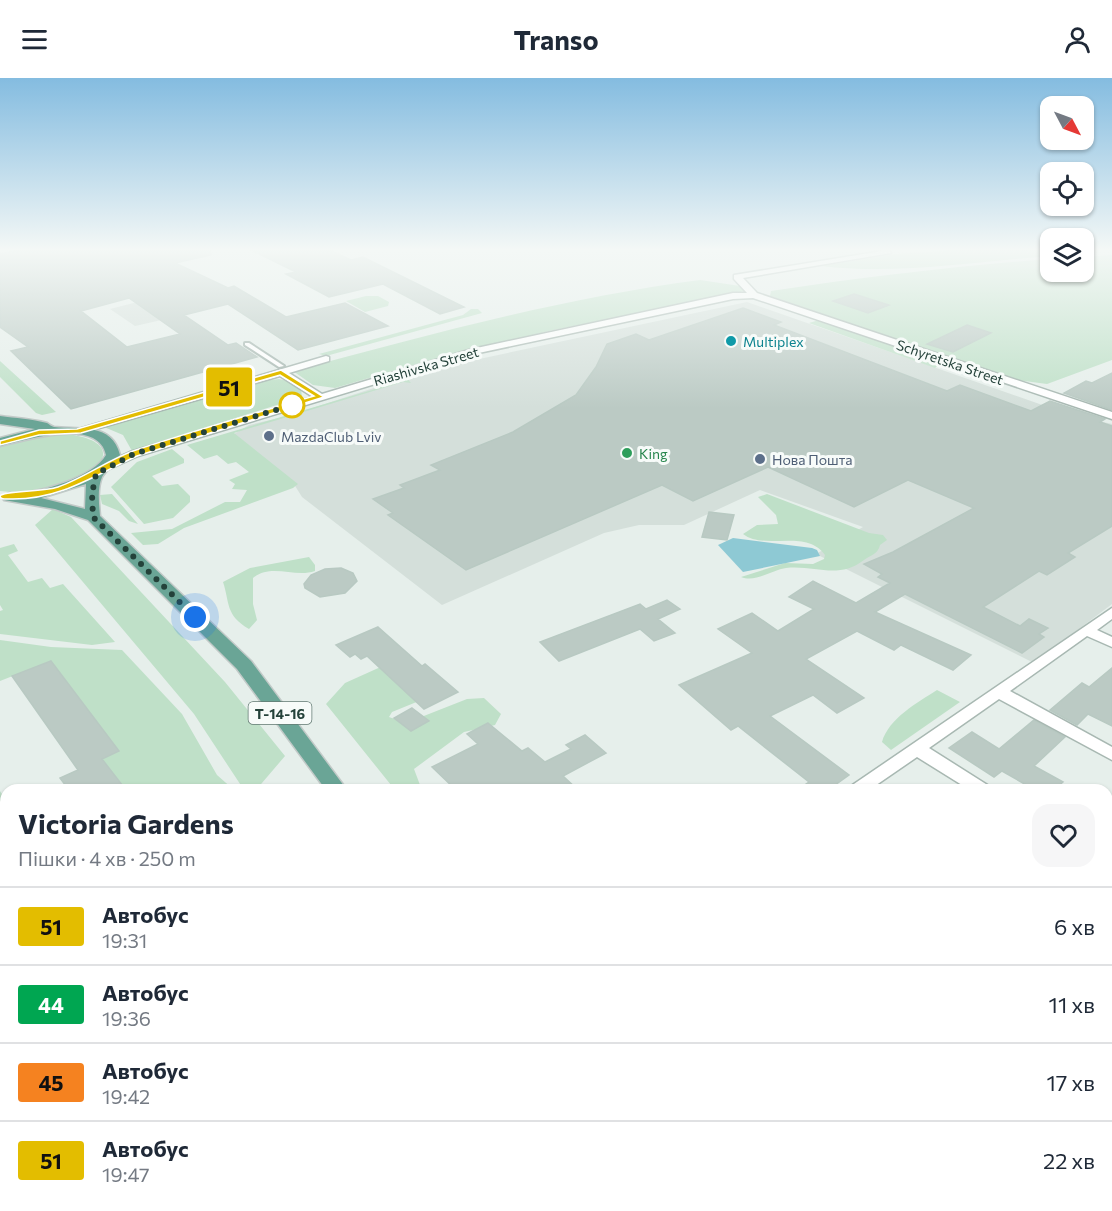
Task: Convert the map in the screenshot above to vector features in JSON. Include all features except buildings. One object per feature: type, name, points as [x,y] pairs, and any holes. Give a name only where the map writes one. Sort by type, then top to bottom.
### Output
[{"type":"main road","points":[[0,420],[92,434],[110,444],[113,451],[100,470],[92,494],[93,517]]},
{"type":"main road","points":[[0,442],[39,432],[61,430]]},
{"type":"main road","points":[[4,497],[57,490],[100,470]]},
{"type":"main road","name":"Т-14-16","points":[[4,497],[58,505],[93,517],[244,665],[333,784]]},
{"type":"street","name":"Riashivska Street","points":[[100,470],[134,454],[430,364],[538,336],[704,302]]},
{"type":"street","name":"Schyretska Street","points":[[774,302],[1112,416]]},
{"type":"street","points":[[247,344],[320,397]]},
{"type":"street","points":[[78,431],[281,369],[326,359]]},
{"type":"street","points":[[866,784],[1112,612]]},
{"type":"street","points":[[1086,630],[1112,643]]},
{"type":"street","points":[[999,692],[1112,754]]},
{"type":"street","points":[[917,749],[973,784]]},
{"type":"shaded area","points":[[138,302],[187,302],[197,312],[135,326],[110,309]]},
{"type":"shaded area","points":[[747,302],[1068,414],[1112,424],[1112,604],[1034,663],[816,554],[863,527],[760,490],[684,525],[639,525],[604,533],[442,605],[302,497],[292,481],[234,434],[249,425],[288,416],[432,369]]},
{"type":"green space","points":[[348,302],[389,302],[388,306],[365,312]]},
{"type":"green space","points":[[572,302],[692,302],[549,331],[420,363],[335,388],[313,385],[293,371],[445,331]]},
{"type":"green space","points":[[787,302],[1112,302],[1112,360],[1047,384],[1017,380]]},
{"type":"green space","points":[[471,309],[478,309],[482,313],[326,356],[319,354],[463,315]]},
{"type":"green space","points":[[819,320],[940,362],[940,364],[935,368],[809,323]]},
{"type":"green space","points":[[0,361],[56,412],[42,415],[36,413],[0,377]]},
{"type":"green space","points":[[406,377],[411,383],[403,382],[234,433],[298,484],[293,488],[184,528],[158,544],[143,545],[131,533],[172,529],[225,502],[240,502],[247,490],[232,489],[235,484],[229,480],[249,472],[236,462],[228,464],[217,455],[204,459],[187,445],[372,390]]},
{"type":"green space","points":[[279,379],[288,381],[301,389],[302,397],[132,451],[123,435],[104,427],[261,381]]},
{"type":"green space","points":[[66,434],[83,437],[101,448],[103,454],[101,461],[94,469],[69,482],[35,491],[0,491],[0,447],[47,435]]},
{"type":"green space","points":[[172,449],[184,459],[184,463],[152,476],[162,486],[178,484],[190,496],[190,502],[173,518],[144,524],[111,487],[137,462]]},
{"type":"green space","points":[[112,494],[138,524],[129,521],[119,511],[102,504],[100,495]]},
{"type":"green space","points":[[767,494],[869,533],[883,535],[887,540],[874,554],[845,569],[836,571],[786,568],[758,577],[741,577],[785,563],[813,564],[824,559],[825,555],[817,547],[807,543],[762,541],[743,534],[757,525],[778,524],[776,515],[758,497]]},
{"type":"green space","points":[[53,509],[71,517],[225,682],[285,756],[261,784],[240,784],[194,714],[35,525]]},
{"type":"green space","points":[[14,544],[18,551],[8,555],[28,582],[42,578],[50,588],[63,584],[115,642],[92,645],[0,634],[0,611],[3,610],[0,605],[0,548]]},
{"type":"green space","points":[[309,557],[315,565],[315,571],[299,573],[275,571],[253,578],[253,604],[257,620],[249,629],[232,614],[223,582],[250,568]]},
{"type":"green space","points":[[0,640],[51,647],[122,650],[182,714],[217,775],[227,784],[121,784],[102,759],[119,751],[51,661],[0,681]]},
{"type":"green space","points":[[385,665],[419,701],[392,712],[389,717],[406,723],[467,699],[484,698],[501,714],[495,725],[464,732],[414,769],[420,784],[390,784],[326,704],[345,683]]},
{"type":"green space","points":[[937,690],[960,702],[891,750],[882,742],[897,718]]},
{"type":"water","points":[[733,538],[812,548],[817,550],[820,556],[743,572],[718,545]]},
{"type":"bus line","name":"51","points":[[0,442],[39,432],[78,431],[281,372],[320,397],[134,454],[72,486],[41,494],[0,496]]},
{"type":"place","name":"Multiplex","points":[[731,341]]},
{"type":"place","name":"MazdaClub Lviv","points":[[269,436]]},
{"type":"place","name":"King","points":[[627,453]]},
{"type":"place","name":"Нова Пошта","points":[[760,459]]},
{"type":"route","points":[[195,617],[93,517],[92,494],[96,474],[105,467],[134,454],[292,405]]}]
